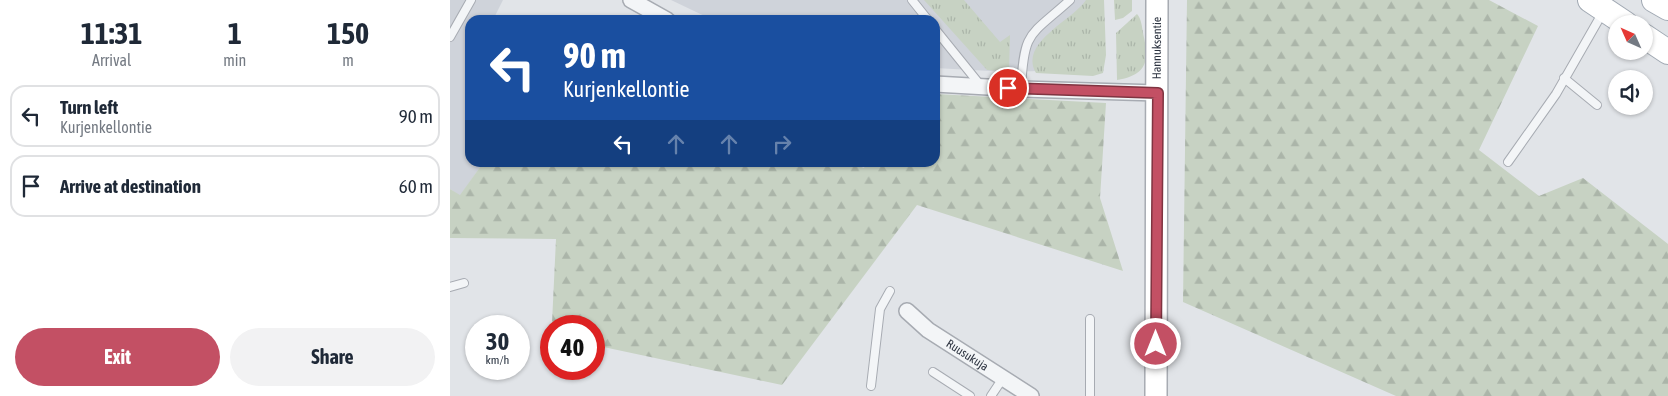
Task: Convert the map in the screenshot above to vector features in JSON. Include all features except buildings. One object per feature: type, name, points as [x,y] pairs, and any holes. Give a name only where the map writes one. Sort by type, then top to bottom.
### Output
[{"type":"main road","points":[[1654,0],[1668,8]]},
{"type":"main road","points":[[1602,3],[1616,15]]},
{"type":"main road","points":[[1653,42],[1668,52]]},
{"type":"street","points":[[631,0],[658,15]]},
{"type":"street","name":"Hannuksentie","points":[[1156,396],[1157,0]]},
{"type":"street","points":[[940,84],[1021,89],[1158,93]]},
{"type":"street","name":"Ruusukuja","points":[[907,311],[928,330],[1031,396]]},
{"type":"lane","points":[[450,37],[471,0]]},
{"type":"lane","points":[[912,0],[924,15]]},
{"type":"lane","points":[[1021,89],[1024,48],[1028,38],[1036,28],[1070,0]]},
{"type":"lane","points":[[1508,162],[1556,94],[1602,3]]},
{"type":"lane","points":[[940,35],[981,86]]},
{"type":"lane","points":[[1564,78],[1597,105]]},
{"type":"lane","points":[[450,286],[464,284]]},
{"type":"lane","points":[[871,386],[880,309],[890,291]]},
{"type":"lane","points":[[1090,319],[1090,396]]},
{"type":"lane","points":[[933,372],[970,396]]},
{"type":"lane","points":[[991,396],[1003,378]]},
{"type":"shaded area","points":[[450,0],[503,0],[496,15],[465,15],[465,167],[480,167],[460,196],[450,189]]},
{"type":"shaded area","points":[[671,0],[1099,0],[1099,69],[1009,72],[940,68],[940,15],[702,15]]},
{"type":"green space","points":[[924,0],[964,0],[1000,42],[1010,35],[1009,71],[987,70],[940,18],[940,15],[938,15]]},
{"type":"green space","points":[[1086,0],[1104,0],[1106,55],[1103,73],[1093,76],[1036,73],[1032,62],[1034,52],[1040,42]]},
{"type":"green space","points":[[1114,0],[1132,0],[1132,11],[1123,18],[1115,20]]},
{"type":"green space","points":[[1187,0],[1489,0],[1538,26],[1479,150],[1539,196],[1583,178],[1668,244],[1668,396],[1396,396],[1183,302]]},
{"type":"green space","points":[[1137,14],[1141,22],[1146,58],[1141,70],[1128,78],[1117,80],[1116,33]]},
{"type":"green space","points":[[940,94],[1106,103],[1100,198],[1123,271],[917,205],[782,385],[605,347],[605,315],[552,315],[556,239],[450,238],[450,189],[460,195],[480,167],[940,167]]},
{"type":"route","points":[[1008,88],[1158,93],[1156,344]]}]
